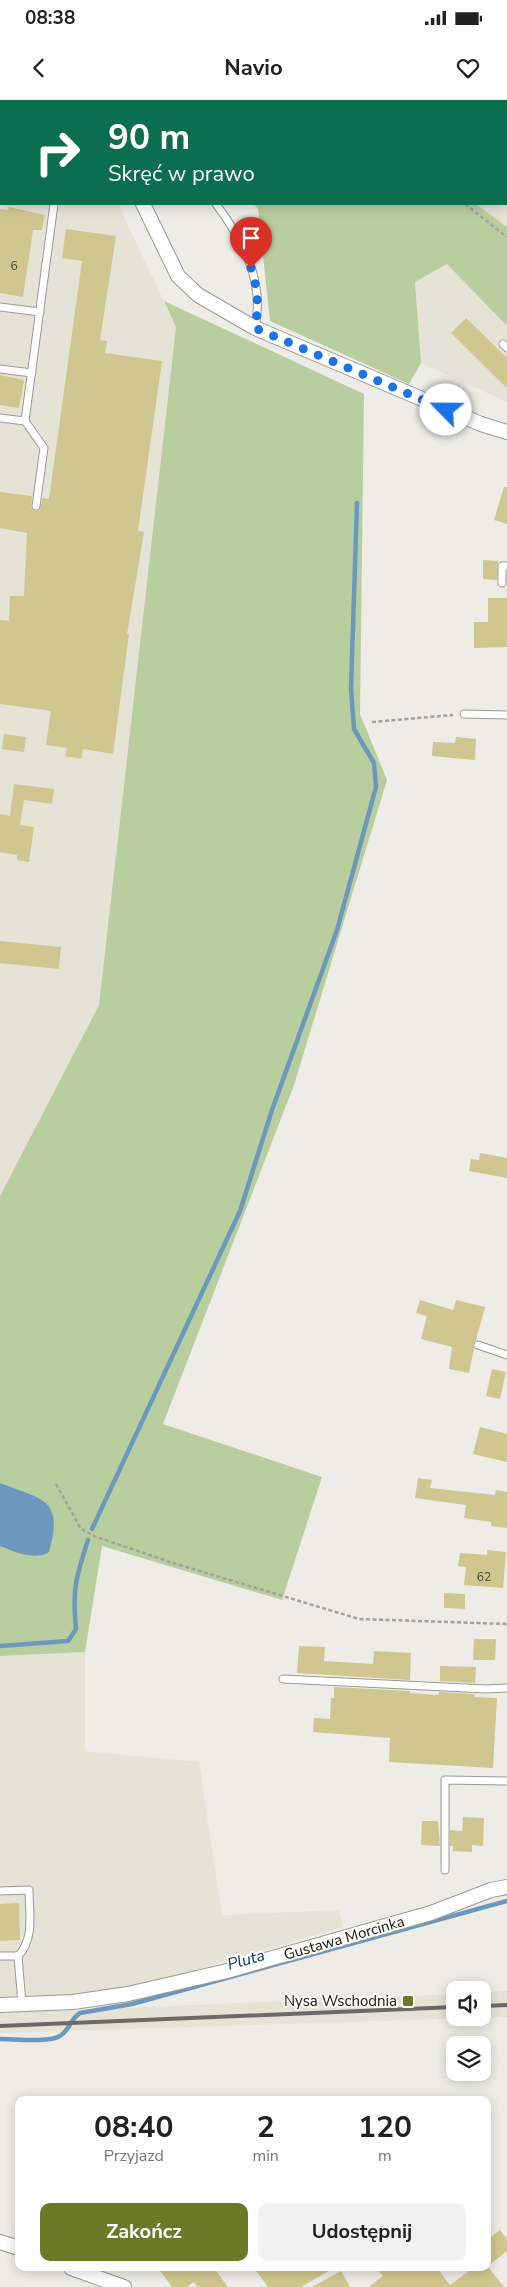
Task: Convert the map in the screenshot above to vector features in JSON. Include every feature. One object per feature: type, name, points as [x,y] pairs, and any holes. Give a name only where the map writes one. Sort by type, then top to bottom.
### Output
[{"type":"street","points":[[143,205],[178,276],[198,295],[255,328],[481,424],[507,432]]},
{"type":"street","name":"Gustawa Morcinka","points":[[0,2005],[74,2002],[128,1994],[172,1984],[431,1913],[490,1890],[507,1887]]},
{"type":"street","points":[[0,2242],[15,2247]]},
{"type":"street","points":[[79,2271],[124,2287]]},
{"type":"lane","points":[[36,506],[44,448],[25,421],[54,205]]},
{"type":"lane","points":[[217,205],[232,226],[256,283],[259,309],[255,328]]},
{"type":"lane","points":[[0,307],[40,312]]},
{"type":"lane","points":[[0,369],[32,372]]},
{"type":"lane","points":[[0,418],[25,421]]},
{"type":"lane","points":[[502,583],[502,566],[507,566]]},
{"type":"lane","points":[[464,714],[507,715]]},
{"type":"lane","points":[[478,1345],[507,1355]]},
{"type":"lane","points":[[282,1679],[486,1689],[507,1688]]},
{"type":"lane","points":[[445,1870],[444,1780],[507,1781]]},
{"type":"lane","points":[[0,1891],[28,1890],[30,1938],[24,1950],[18,1956],[0,1956]]},
{"type":"lane","points":[[18,1956],[22,2004]]},
{"type":"path","points":[[466,205],[507,237]]},
{"type":"path","points":[[372,722],[464,714]]},
{"type":"path","points":[[56,1484],[81,1529],[170,1562],[359,1619],[507,1624]]},
{"type":"shaded area","points":[[0,205],[118,205],[176,327],[99,1005],[0,1196]]},
{"type":"shaded area","points":[[477,205],[507,205],[507,227]]},
{"type":"shaded area","points":[[447,264],[507,326],[507,402],[421,363],[415,282]]},
{"type":"shaded area","points":[[85,1652],[85,1751],[199,1762],[222,1915],[339,1910],[343,1927],[54,2011],[446,1994],[446,2019],[0,2033],[0,1656]]},
{"type":"shaded area","points":[[507,1991],[507,2017],[491,2018],[491,1992]]},
{"type":"green space","points":[[255,205],[477,205],[507,227],[507,326],[447,264],[415,282],[421,363],[409,384],[270,321],[258,209]]},
{"type":"green space","points":[[164,301],[364,394],[360,714],[387,780],[294,1085],[163,1424],[322,1477],[282,1600],[102,1546],[85,1652],[0,1656],[0,1196],[99,1005],[176,327]]},
{"type":"water","points":[[0,1483],[38,1498],[51,1511],[54,1521],[49,1552],[43,1555],[31,1556],[0,1546]]},
{"type":"building","points":[[9,207],[45,215],[42,230],[33,230],[23,297],[0,293],[0,209],[8,210]]},
{"type":"building","points":[[66,229],[116,236],[100,340],[107,341],[105,353],[162,361],[138,531],[144,532],[127,634],[129,634],[113,754],[83,749],[81,759],[65,756],[67,748],[46,745],[51,711],[0,704],[0,620],[9,621],[10,596],[24,596],[27,533],[0,528],[0,492],[32,496],[31,508],[35,511],[40,509],[43,498],[49,499],[82,261],[62,258]]},
{"type":"building","points":[[466,318],[507,358],[507,388],[451,333]]},
{"type":"building","points":[[0,375],[24,380],[19,408],[0,405]]},
{"type":"building","points":[[504,487],[507,487],[507,524],[494,520]]},
{"type":"building","points":[[483,560],[498,561],[497,580],[483,579]]},
{"type":"building","points":[[488,598],[507,598],[507,647],[474,648],[474,622],[488,622]]},
{"type":"building","points":[[4,734],[26,737],[24,752],[2,749]]},
{"type":"building","points":[[456,737],[476,739],[475,760],[432,756],[433,742],[455,743]]},
{"type":"building","points":[[14,784],[54,789],[52,804],[24,800],[20,825],[34,827],[29,862],[17,860],[17,855],[0,852],[0,814],[10,816]]},
{"type":"building","points":[[0,941],[61,947],[59,969],[0,963]]},
{"type":"building","points":[[480,1153],[507,1158],[507,1178],[469,1171],[471,1159],[479,1160]]},
{"type":"building","points":[[420,1300],[453,1310],[456,1300],[485,1307],[476,1340],[473,1344],[474,1349],[469,1373],[449,1369],[452,1347],[421,1339],[427,1316],[416,1313]]},
{"type":"building","points":[[492,1369],[506,1372],[500,1399],[486,1396]]},
{"type":"building","points":[[480,1427],[507,1434],[507,1462],[473,1454]]},
{"type":"building","points":[[418,1478],[432,1480],[430,1488],[495,1495],[496,1490],[507,1492],[507,1528],[491,1526],[491,1522],[464,1518],[466,1505],[415,1498]]},
{"type":"building","points":[[487,1550],[506,1552],[503,1588],[464,1585],[466,1567],[458,1566],[460,1553],[487,1555]]},
{"type":"building","points":[[444,1593],[465,1594],[465,1609],[444,1608]]},
{"type":"building","points":[[474,1639],[496,1639],[495,1660],[473,1660]]},
{"type":"building","points":[[299,1646],[325,1647],[324,1661],[373,1664],[374,1651],[411,1653],[410,1680],[297,1673]]},
{"type":"building","points":[[440,1666],[476,1667],[475,1683],[440,1681]]},
{"type":"building","points":[[334,1687],[410,1691],[410,1693],[439,1695],[439,1692],[475,1694],[474,1697],[497,1698],[493,1768],[389,1762],[390,1738],[313,1732],[314,1718],[330,1719],[331,1698],[334,1698]]},
{"type":"building","points":[[463,1817],[484,1818],[483,1846],[472,1845],[472,1852],[453,1851],[453,1846],[450,1846],[450,1830],[462,1831]]},
{"type":"building","points":[[422,1821],[438,1821],[440,1846],[421,1845]]},
{"type":"building","points":[[19,1903],[20,1940],[0,1941],[0,1904]]},
{"type":"building","points":[[500,2230],[507,2239],[507,2251],[491,2264],[491,2237]]},
{"type":"building","points":[[160,2271],[216,2271],[228,2287],[197,2287],[194,2282],[187,2287],[172,2287]]},
{"type":"building","points":[[256,2271],[329,2271],[301,2287],[268,2287]]},
{"type":"building","points":[[341,2271],[350,2287],[312,2287]]},
{"type":"building","points":[[379,2271],[439,2271],[450,2285],[469,2271],[491,2271],[504,2287],[369,2287],[383,2276]]},
{"type":"waterway","points":[[92,1529],[240,1211],[272,1110],[337,930],[376,787],[374,763],[354,729],[351,688],[357,503]]},
{"type":"waterway","points":[[0,1646],[68,1641],[76,1629],[74,1604],[76,1584],[88,1540]]},
{"type":"waterway","name":"Pluta","points":[[0,2039],[40,2040],[55,2038],[63,2034],[74,2018],[80,2013],[132,2004],[507,1901]]},
{"type":"railway","points":[[491,2006],[507,2005]]},
{"type":"railway","points":[[0,2026],[446,2007]]},
{"type":"place","name":"Nysa Wschodnia","points":[[408,2001]]},
{"type":"route","points":[[251,268],[256,283],[259,309],[255,328],[446,410]]}]
